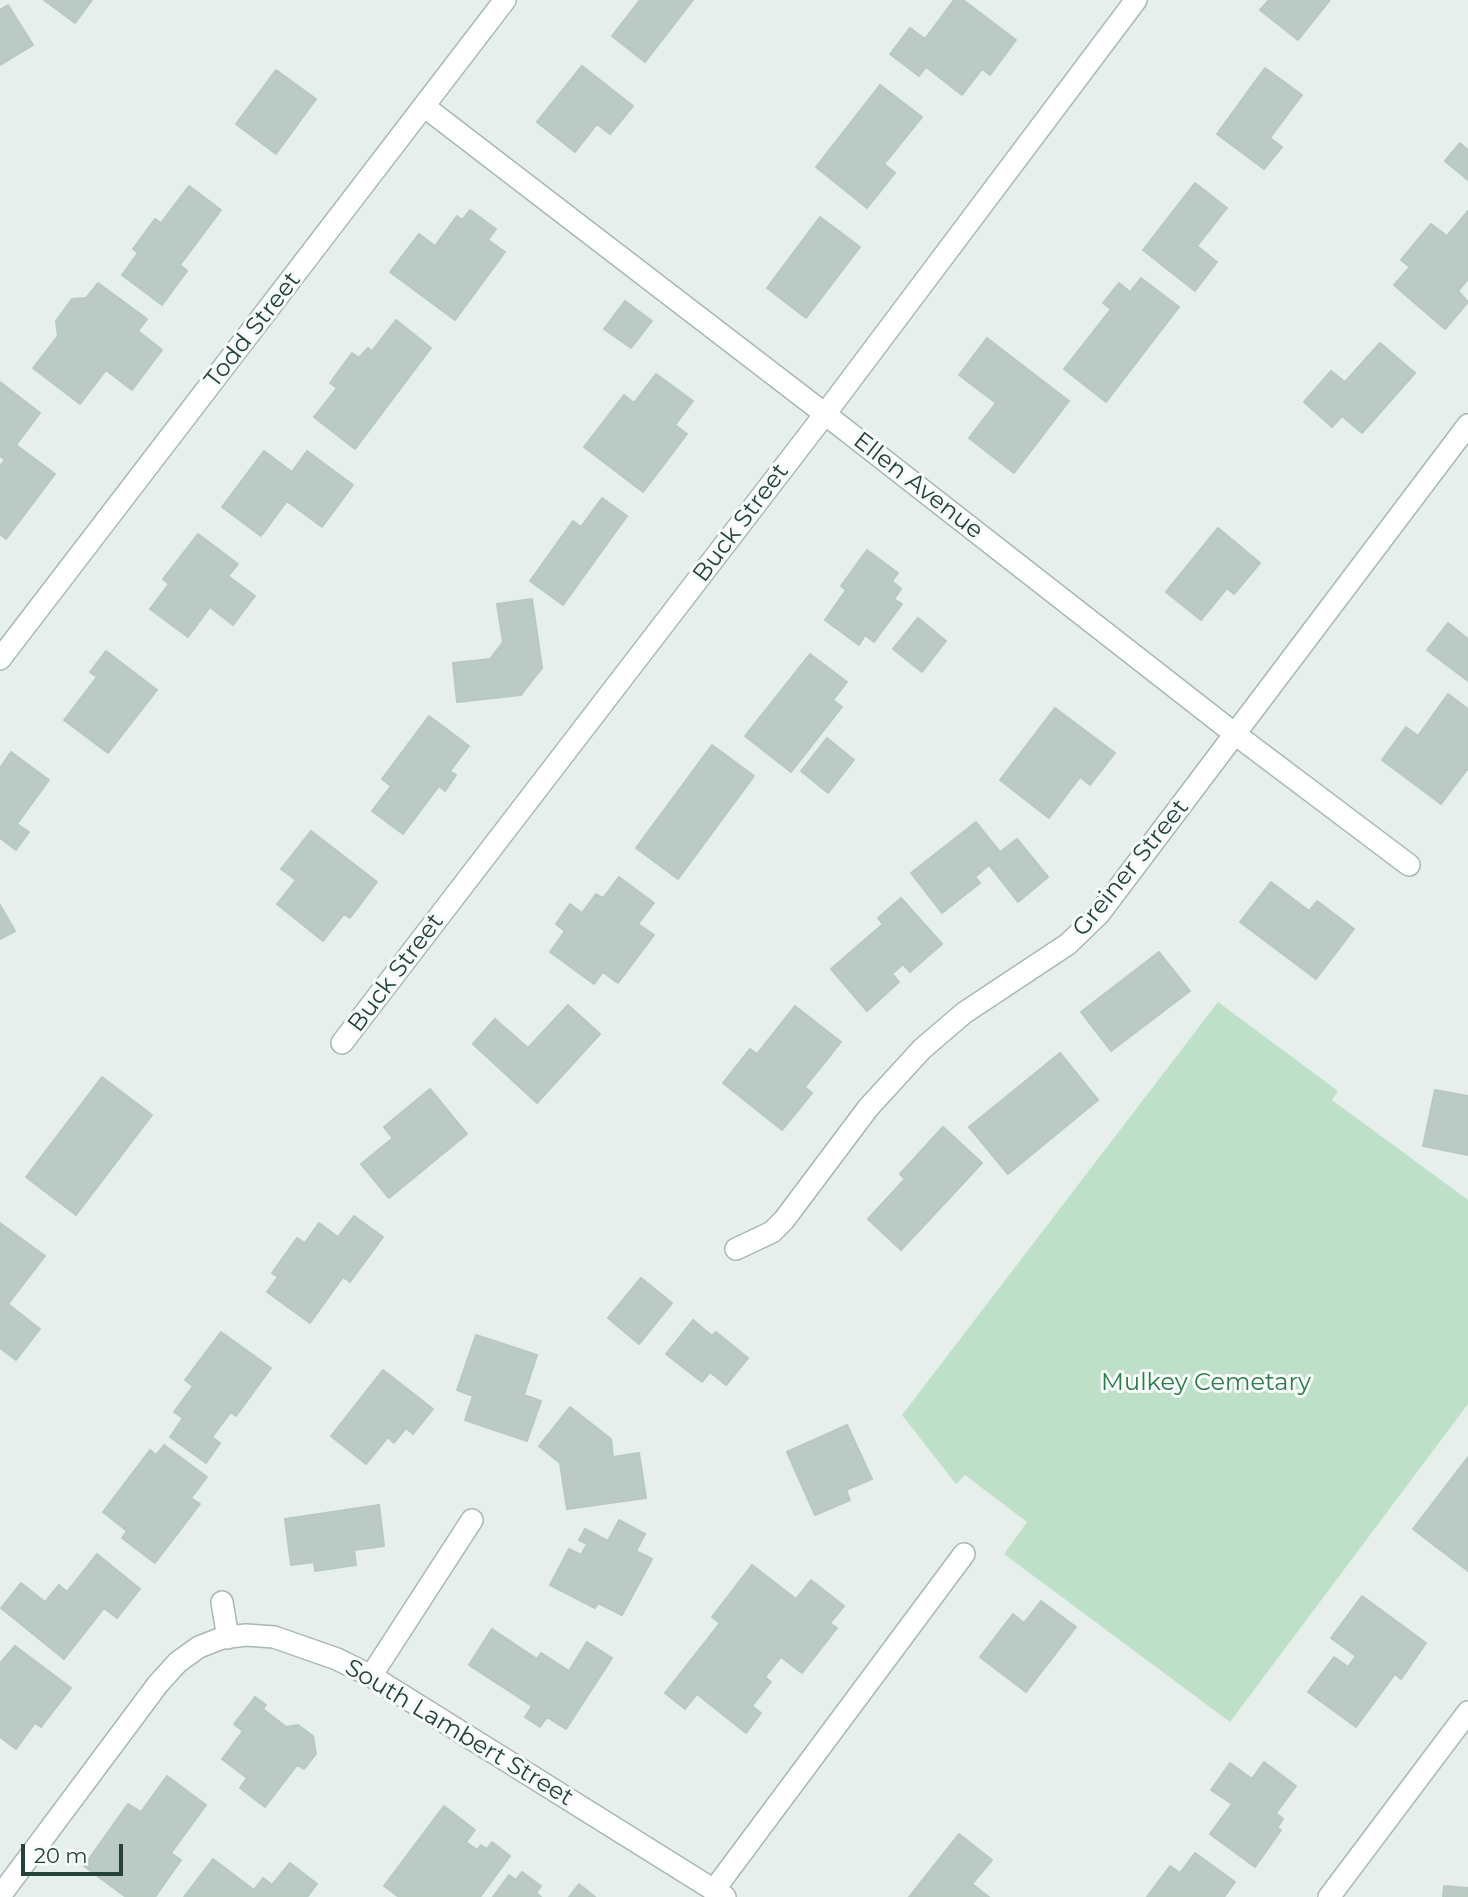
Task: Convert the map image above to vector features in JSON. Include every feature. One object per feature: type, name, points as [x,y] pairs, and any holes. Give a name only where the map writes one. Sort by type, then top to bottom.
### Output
[{"type":"street","name":"Todd Street","points":[[0,659],[505,0]]},
{"type":"street","name":"Buck Street","points":[[342,1043],[825,414],[1136,0]]},
{"type":"street","name":"Ellen Avenue","points":[[425,107],[1409,865]]},
{"type":"street","name":"Greiner Street","points":[[736,1249],[772,1232],[784,1220],[868,1108],[922,1049],[964,1013],[1085,930],[1111,900],[1468,425]]},
{"type":"street","points":[[371,1676],[472,1520]]},
{"type":"street","name":"South Lambert Street","points":[[10,1893],[158,1684],[178,1662],[200,1647],[228,1637],[246,1635],[274,1637],[337,1659],[371,1676],[720,1893],[964,1554]]},
{"type":"street","points":[[222,1602],[228,1637]]},
{"type":"street","points":[[1329,1897],[1467,1716]]},
{"type":"green space","name":"Mulkey Cemetary","points":[[1218,1002],[1338,1091],[1332,1100],[1468,1200],[1468,1404],[1230,1722],[1004,1554],[1027,1522],[965,1475],[956,1484],[902,1415]]},
{"type":"building","points":[[44,0],[92,0],[75,23]]},
{"type":"building","points":[[640,0],[693,0],[645,62],[612,36]]},
{"type":"building","points":[[954,0],[963,0],[1016,40],[990,75],[982,69],[962,95],[926,67],[919,76],[890,54],[910,28],[925,39]]},
{"type":"building","points":[[1269,0],[1330,0],[1298,40],[1260,10]]},
{"type":"building","points":[[8,5],[33,45],[0,65],[0,10]]},
{"type":"building","points":[[582,66],[633,106],[610,134],[597,124],[575,152],[537,122]]},
{"type":"building","points":[[1265,68],[1302,95],[1270,138],[1282,147],[1264,169],[1217,134]]},
{"type":"building","points":[[276,70],[316,99],[276,154],[236,124]]},
{"type":"building","points":[[880,85],[922,117],[884,164],[895,173],[867,208],[816,167]]},
{"type":"building","points":[[1460,143],[1468,150],[1468,180],[1445,161]]},
{"type":"building","points":[[1195,183],[1227,208],[1197,246],[1217,262],[1195,291],[1143,250]]},
{"type":"building","points":[[189,186],[221,210],[180,265],[187,271],[162,305],[122,275],[138,253],[133,249],[155,219],[161,223]]},
{"type":"building","points":[[470,210],[496,229],[488,240],[505,252],[455,320],[390,272],[419,234],[435,246],[457,216],[462,220]]},
{"type":"building","points":[[1468,211],[1468,279],[1458,291],[1468,302],[1445,329],[1394,285],[1410,267],[1401,260],[1431,224],[1447,236]]},
{"type":"building","points":[[820,217],[860,247],[806,318],[767,288]]},
{"type":"building","points":[[1141,278],[1179,307],[1106,402],[1064,369],[1111,309],[1103,303],[1119,283],[1130,292]]},
{"type":"building","points":[[98,283],[147,319],[138,331],[162,350],[132,390],[106,370],[80,404],[33,368],[58,336],[56,321],[72,299],[86,298]]},
{"type":"building","points":[[625,301],[652,321],[631,348],[604,329]]},
{"type":"building","points":[[396,320],[431,348],[355,449],[314,417],[337,388],[330,383],[352,353],[359,358],[368,348],[372,351]]},
{"type":"building","points":[[987,338],[1069,401],[1014,473],[969,438],[996,403],[959,375]]},
{"type":"building","points":[[1380,343],[1415,373],[1362,433],[1342,416],[1332,427],[1304,402],[1331,371],[1345,382]]},
{"type":"building","points":[[656,374],[693,401],[675,425],[687,434],[643,492],[584,447],[624,395],[634,403]]},
{"type":"building","points":[[0,382],[40,413],[16,445],[55,474],[6,539],[0,534],[0,466],[5,460],[0,456]]},
{"type":"building","points":[[264,451],[292,472],[307,451],[353,485],[322,527],[287,501],[261,536],[222,507]]},
{"type":"building","points":[[602,498],[627,516],[563,605],[530,581],[573,521],[581,527]]},
{"type":"building","points":[[1218,528],[1260,563],[1234,594],[1227,588],[1201,620],[1166,592]]},
{"type":"building","points":[[198,534],[238,564],[228,576],[255,596],[233,625],[210,607],[188,637],[150,609],[169,584],[163,579]]},
{"type":"building","points":[[867,550],[898,573],[892,581],[901,589],[894,599],[902,604],[874,642],[865,635],[859,645],[825,620],[846,590],[841,586]]},
{"type":"building","points":[[532,599],[542,668],[521,695],[457,702],[453,663],[490,659],[503,642],[497,604]]},
{"type":"building","points":[[918,618],[946,641],[922,672],[893,649]]},
{"type":"building","points":[[1448,623],[1468,639],[1468,681],[1427,650]]},
{"type":"building","points":[[106,651],[157,690],[108,753],[64,720],[97,677],[90,672]]},
{"type":"building","points":[[810,654],[847,682],[833,700],[842,707],[791,772],[745,736]]},
{"type":"building","points":[[1448,694],[1468,709],[1468,768],[1441,804],[1382,760],[1406,727],[1418,736]]},
{"type":"building","points":[[1055,708],[1115,753],[1090,785],[1080,777],[1049,818],[1000,780]]},
{"type":"building","points":[[429,716],[469,746],[450,771],[456,775],[445,791],[439,786],[403,834],[372,811],[391,786],[382,779]]},
{"type":"building","points":[[827,738],[854,760],[828,793],[801,771]]},
{"type":"building","points":[[712,745],[754,776],[678,879],[636,848]]},
{"type":"building","points":[[11,752],[49,780],[17,824],[29,832],[16,850],[0,838],[0,768]]},
{"type":"building","points":[[976,822],[1000,852],[1017,839],[1048,877],[1018,902],[989,865],[975,877],[980,883],[942,913],[911,873]]},
{"type":"building","points":[[311,831],[377,882],[350,918],[344,914],[323,941],[277,904],[296,880],[281,869]]},
{"type":"building","points":[[619,877],[654,903],[638,924],[654,935],[618,983],[603,972],[594,984],[550,952],[565,931],[556,924],[570,904],[582,913],[596,894],[603,898]]},
{"type":"building","points":[[1271,882],[1309,911],[1317,901],[1354,929],[1316,979],[1240,922]]},
{"type":"building","points":[[901,898],[942,944],[910,972],[903,964],[892,974],[899,982],[867,1011],[831,969],[883,924],[878,918]]},
{"type":"building","points":[[0,905],[15,931],[0,939]]},
{"type":"building","points":[[1159,952],[1190,991],[1111,1051],[1081,1012]]},
{"type":"building","points":[[568,1005],[600,1034],[537,1103],[473,1044],[495,1019],[528,1048]]},
{"type":"building","points":[[795,1006],[841,1042],[805,1087],[812,1093],[782,1130],[723,1083],[750,1049],[757,1054]]},
{"type":"building","points":[[1060,1053],[1098,1100],[1008,1174],[969,1127]]},
{"type":"building","points":[[102,1077],[152,1115],[76,1215],[26,1177]]},
{"type":"building","points":[[430,1089],[467,1134],[389,1198],[361,1164],[393,1138],[384,1127]]},
{"type":"building","points":[[1435,1090],[1468,1096],[1468,1155],[1423,1146]]},
{"type":"building","points":[[943,1127],[982,1163],[901,1250],[868,1219],[905,1179],[900,1174]]},
{"type":"building","points":[[354,1216],[383,1237],[350,1282],[343,1277],[310,1323],[267,1292],[278,1277],[272,1273],[297,1238],[305,1243],[319,1223],[338,1237]]},
{"type":"building","points":[[0,1223],[45,1256],[8,1304],[40,1329],[16,1360],[0,1348]]},
{"type":"building","points":[[641,1278],[672,1303],[639,1344],[608,1318]]},
{"type":"building","points":[[693,1320],[712,1336],[716,1332],[748,1358],[726,1385],[710,1372],[702,1382],[666,1354]]},
{"type":"building","points":[[221,1332],[271,1368],[236,1416],[231,1412],[212,1437],[220,1443],[206,1463],[170,1437],[183,1418],[174,1412],[193,1386],[185,1380]]},
{"type":"building","points":[[476,1335],[537,1355],[524,1395],[541,1401],[527,1441],[465,1420],[473,1396],[457,1390]]},
{"type":"building","points":[[383,1370],[433,1409],[413,1434],[406,1428],[394,1443],[388,1437],[366,1464],[331,1436]]},
{"type":"building","points":[[570,1407],[611,1439],[613,1457],[639,1453],[646,1498],[567,1509],[560,1463],[539,1446]]},
{"type":"building","points":[[847,1425],[872,1479],[846,1490],[850,1500],[815,1515],[787,1452]]},
{"type":"building","points":[[164,1445],[207,1477],[191,1498],[200,1504],[155,1563],[122,1538],[127,1531],[103,1512],[150,1450],[156,1455]]},
{"type":"building","points":[[1468,1457],[1468,1571],[1413,1529]]},
{"type":"building","points":[[379,1505],[384,1546],[354,1550],[356,1565],[315,1571],[314,1562],[291,1565],[285,1519]]},
{"type":"building","points":[[619,1520],[645,1534],[636,1551],[652,1559],[622,1615],[598,1603],[595,1608],[550,1585],[569,1549],[581,1555],[587,1544],[579,1540],[585,1529],[608,1541]]},
{"type":"building","points":[[97,1554],[140,1589],[117,1618],[104,1608],[64,1659],[1,1608],[21,1583],[45,1602],[59,1585],[67,1592]]},
{"type":"building","points":[[752,1565],[796,1599],[811,1580],[844,1606],[830,1623],[837,1628],[802,1673],[781,1657],[765,1677],[771,1682],[752,1706],[761,1713],[746,1733],[697,1694],[685,1709],[665,1693],[720,1623],[712,1617]]},
{"type":"building","points":[[1362,1596],[1426,1643],[1401,1679],[1395,1674],[1356,1727],[1308,1692],[1334,1657],[1348,1667],[1356,1656],[1331,1638]]},
{"type":"building","points":[[1041,1601],[1076,1627],[1026,1692],[980,1657],[1013,1614],[1024,1623]]},
{"type":"building","points":[[492,1629],[537,1659],[541,1653],[569,1671],[587,1642],[612,1658],[566,1729],[547,1717],[540,1727],[525,1717],[532,1706],[469,1665]]},
{"type":"building","points":[[15,1646],[71,1688],[41,1727],[35,1723],[16,1749],[0,1737],[0,1663]]},
{"type":"building","points":[[255,1697],[266,1705],[263,1709],[286,1727],[298,1725],[313,1736],[316,1754],[304,1769],[297,1765],[265,1807],[240,1788],[247,1778],[222,1759],[243,1731],[234,1724]]},
{"type":"building","points":[[1264,1762],[1296,1786],[1276,1813],[1283,1819],[1277,1828],[1281,1830],[1255,1867],[1210,1834],[1232,1804],[1211,1790],[1230,1763],[1252,1779]]},
{"type":"building","points":[[167,1776],[206,1805],[171,1853],[181,1860],[155,1897],[126,1897],[84,1866],[128,1804],[141,1812]]},
{"type":"building","points":[[444,1806],[475,1830],[466,1842],[477,1850],[481,1845],[487,1849],[492,1842],[510,1856],[480,1897],[399,1897],[384,1886]]},
{"type":"building","points":[[959,1834],[992,1860],[972,1884],[989,1897],[909,1897]]},
{"type":"building","points":[[1195,1853],[1235,1882],[1224,1897],[1147,1897],[1170,1866],[1180,1873]]},
{"type":"building","points":[[213,1859],[254,1890],[263,1878],[272,1885],[290,1863],[317,1884],[307,1897],[184,1897]]},
{"type":"building","points":[[522,1872],[541,1886],[536,1893],[541,1897],[493,1897],[509,1875],[516,1880]]},
{"type":"building","points":[[579,1884],[595,1897],[569,1897]]},
{"type":"building","points":[[1444,1886],[1468,1888],[1468,1897],[1443,1897]]}]
